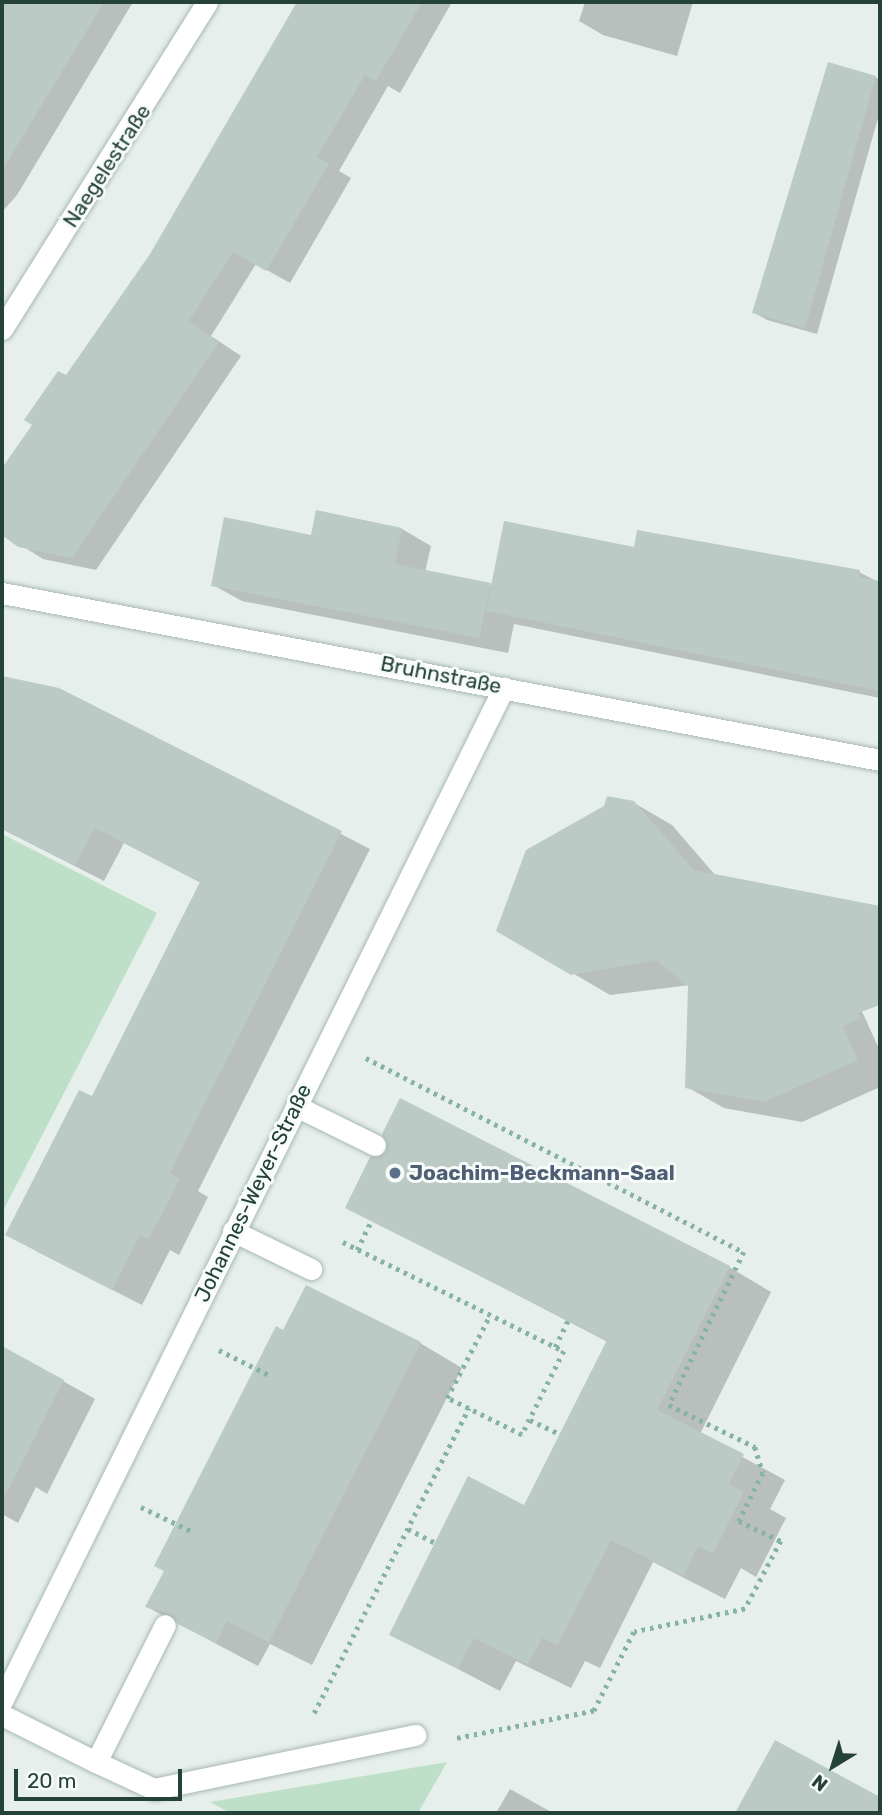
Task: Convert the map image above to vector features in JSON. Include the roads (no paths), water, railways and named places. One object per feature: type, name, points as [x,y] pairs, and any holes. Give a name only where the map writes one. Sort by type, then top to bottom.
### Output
[{"type":"street","name":"Naegelestraße","points":[[2,329],[207,2]]},
{"type":"street","name":"Bruhnstraße","points":[[2,593],[880,760]]},
{"type":"street","name":"Johannes-Weyer-Straße","points":[[2,1700],[503,687]]},
{"type":"street","points":[[296,1106],[375,1145]]},
{"type":"street","points":[[233,1231],[311,1269]]},
{"type":"street","points":[[96,1762],[165,1625]]},
{"type":"street","points":[[2,1715],[154,1789],[415,1735]]},
{"type":"place","name":"Joachim-Beckmann-Saal","points":[[395,1173]]}]
